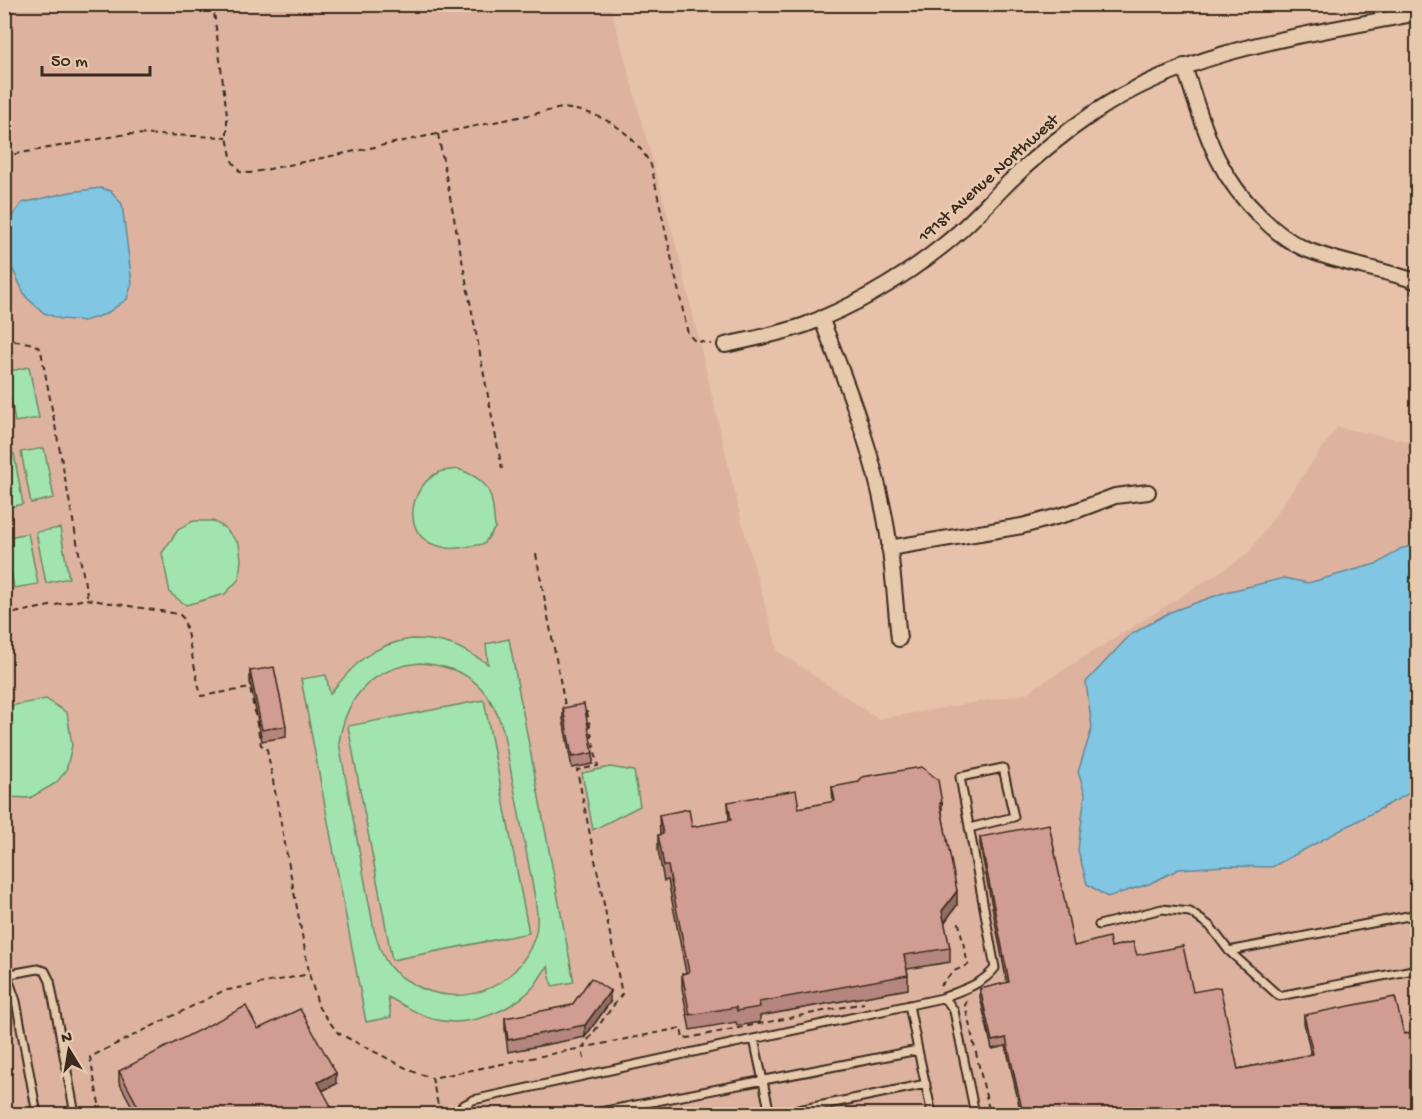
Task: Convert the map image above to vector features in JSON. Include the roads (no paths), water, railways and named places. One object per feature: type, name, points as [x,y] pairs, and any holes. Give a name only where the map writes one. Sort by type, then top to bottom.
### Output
[{"type":"street","name":"191st Avenue Northwest","points":[[725,345],[781,332],[821,318],[871,294],[922,262],[961,230],[1051,144],[1096,111],[1140,86],[1184,66],[1257,45],[1418,13]]},
{"type":"street","points":[[1184,66],[1211,144],[1224,173],[1235,190],[1267,223],[1304,248],[1344,262],[1418,282]]},
{"type":"street","points":[[821,318],[838,360],[883,506],[890,548],[899,639]]},
{"type":"street","points":[[890,548],[1022,526],[1071,513],[1115,496],[1148,492]]},
{"type":"lane","points":[[458,1114],[462,1106],[473,1100],[942,998],[977,984],[988,977],[994,968],[969,828],[960,777],[1003,768],[1014,817],[969,828]]},
{"type":"lane","points":[[1099,925],[1162,909],[1190,912],[1210,926],[1229,951],[1279,996],[1418,969]]},
{"type":"lane","points":[[1229,951],[1418,914]]},
{"type":"lane","points":[[37,1114],[16,1001],[10,984],[4,977],[38,969],[45,971],[50,981],[75,1114]]},
{"type":"lane","points":[[942,998],[954,1011],[975,1114]]},
{"type":"lane","points":[[909,1005],[932,1114]]},
{"type":"lane","points":[[754,1039],[770,1114]]},
{"type":"lane","points":[[590,1114],[918,1050]]},
{"type":"lane","points":[[779,1114],[926,1084]]},
{"type":"water","points":[[101,188],[111,191],[122,204],[132,283],[127,299],[106,314],[84,321],[61,319],[44,313],[26,297],[12,268],[7,246],[11,218],[22,203],[70,192]]},
{"type":"water","points":[[1417,544],[1417,789],[1272,867],[1227,866],[1179,869],[1149,884],[1107,897],[1087,884],[1078,850],[1085,794],[1078,772],[1092,728],[1086,682],[1130,635],[1170,612],[1226,592],[1284,578],[1308,583],[1379,563],[1400,549]]}]
